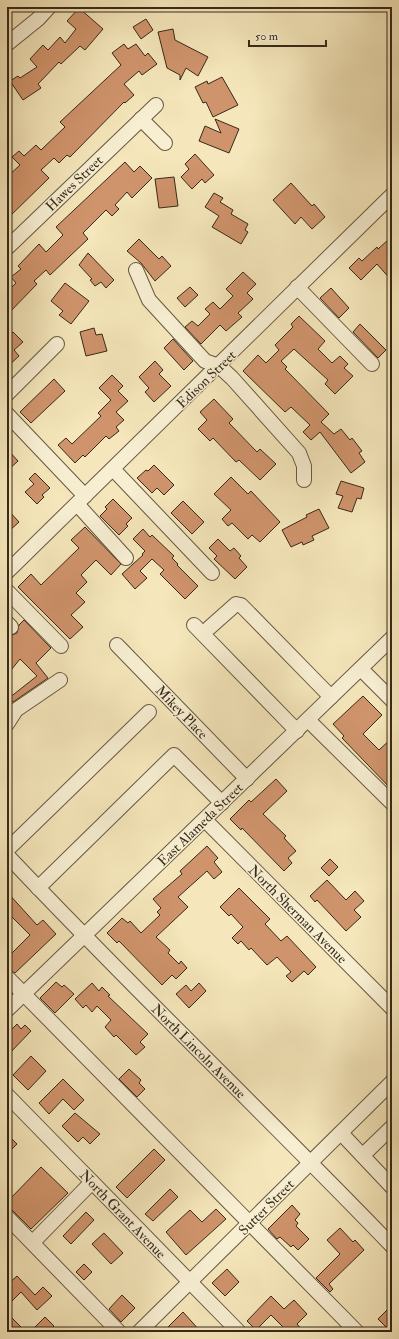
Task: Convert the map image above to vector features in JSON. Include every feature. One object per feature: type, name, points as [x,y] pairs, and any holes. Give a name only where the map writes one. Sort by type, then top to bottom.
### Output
[{"type":"street","points":[[7,44],[27,28],[49,7]]},
{"type":"street","name":"Hawes Street","points":[[7,248],[156,105]]},
{"type":"street","points":[[141,119],[165,143]]},
{"type":"street","name":"Edison Street","points":[[7,572],[219,366],[297,287],[392,196]]},
{"type":"street","points":[[136,270],[149,300],[205,361],[219,366],[272,421],[299,453],[304,466],[304,480]]},
{"type":"street","points":[[297,287],[372,364]]},
{"type":"street","points":[[7,394],[57,344]]},
{"type":"street","points":[[7,414],[81,500],[126,558]]},
{"type":"street","points":[[113,469],[212,573]]},
{"type":"street","points":[[7,591],[61,646]]},
{"type":"street","points":[[209,628],[231,607],[236,604],[241,605],[331,697]]},
{"type":"street","points":[[194,624],[296,731]]},
{"type":"street","name":"East Alameda Street","points":[[7,1010],[331,697],[390,643]]},
{"type":"street","name":"Mikey Place","points":[[117,645],[247,778]]},
{"type":"street","points":[[361,669],[392,700]]},
{"type":"street","points":[[7,724],[16,710],[60,680]]},
{"type":"street","points":[[7,850],[149,712]]},
{"type":"street","points":[[308,720],[392,803]]},
{"type":"street","points":[[38,888],[174,755],[222,803]]},
{"type":"street","name":"North Sherman Avenue","points":[[204,820],[392,1008]]},
{"type":"street","name":"North Lincoln Avenue","points":[[7,855],[83,936],[312,1162],[392,1246]]},
{"type":"street","points":[[7,977],[357,1332]]},
{"type":"street","name":"Sutter Street","points":[[139,1332],[341,1133],[391,1086]]},
{"type":"street","name":"North Grant Avenue","points":[[7,1095],[239,1332]]},
{"type":"street","points":[[363,1156],[392,1127]]},
{"type":"street","points":[[341,1133],[392,1187]]},
{"type":"street","points":[[36,1238],[92,1182]]},
{"type":"street","points":[[7,1217],[119,1332]]},
{"type":"building","points":[[79,8],[103,29],[85,50],[80,46],[61,64],[59,62],[38,84],[41,88],[23,100],[10,81],[18,76],[20,78],[37,67],[30,59],[43,45],[48,50],[60,37],[65,43],[76,29],[67,21]]},
{"type":"building","points":[[146,19],[153,30],[141,39],[133,27]]},
{"type":"building","points":[[173,29],[175,40],[208,57],[198,76],[186,68],[180,80],[180,75],[167,68],[158,32]]},
{"type":"building","points":[[124,44],[128,49],[136,44],[145,56],[148,53],[157,64],[142,75],[139,71],[124,84],[134,95],[125,103],[124,102],[70,157],[67,155],[59,163],[54,158],[41,170],[49,178],[7,219],[7,177],[20,165],[12,157],[19,151],[24,156],[36,145],[41,150],[65,127],[60,122],[121,65],[112,53]]},
{"type":"building","points":[[222,77],[238,105],[213,117],[206,102],[203,103],[195,87],[207,81],[208,84]]},
{"type":"building","points":[[215,119],[239,129],[229,153],[199,141],[205,126],[221,133]]},
{"type":"building","points":[[195,154],[214,175],[205,183],[202,179],[192,189],[181,177],[189,169],[185,164]]},
{"type":"building","points":[[125,162],[134,172],[140,166],[152,178],[132,198],[127,192],[115,205],[119,209],[112,216],[106,210],[83,233],[88,239],[50,275],[46,270],[34,281],[37,284],[7,315],[7,292],[16,283],[11,277],[21,269],[18,266],[39,244],[46,252],[63,235],[56,227]]},
{"type":"building","points":[[174,177],[178,206],[159,208],[155,179]]},
{"type":"building","points":[[291,183],[312,206],[314,204],[325,217],[312,229],[301,217],[295,224],[273,200]]},
{"type":"building","points":[[214,193],[223,198],[220,202],[233,210],[231,214],[248,224],[245,230],[248,232],[241,244],[212,227],[219,216],[205,207]]},
{"type":"building","points":[[139,239],[159,259],[162,256],[171,266],[155,281],[141,263],[127,251]]},
{"type":"building","points":[[388,240],[392,245],[392,281],[377,264],[361,280],[349,268],[359,258],[362,261],[377,247],[378,249]]},
{"type":"building","points":[[88,253],[114,280],[106,288],[101,282],[95,286],[90,280],[92,279],[79,265]]},
{"type":"building","points":[[243,272],[256,284],[247,293],[253,299],[238,313],[242,317],[226,331],[220,325],[201,344],[185,327],[192,321],[198,326],[210,314],[205,309],[213,302],[220,309],[233,296],[226,289]]},
{"type":"building","points":[[65,283],[89,301],[71,324],[59,315],[63,311],[51,301]]},
{"type":"building","points":[[190,287],[198,295],[185,307],[177,298]]},
{"type":"building","points":[[331,288],[349,308],[339,318],[320,298]]},
{"type":"building","points":[[299,316],[325,341],[318,349],[332,363],[340,356],[348,364],[344,368],[353,376],[335,394],[325,384],[328,380],[294,349],[281,361],[287,367],[285,369],[329,414],[321,422],[334,434],[341,429],[350,440],[352,438],[362,451],[359,453],[365,462],[351,473],[320,432],[311,440],[303,432],[310,425],[291,407],[285,412],[243,371],[258,355],[266,363],[279,350],[275,345],[293,327],[291,324]]},
{"type":"building","points":[[360,324],[386,350],[378,358],[353,332]]},
{"type":"building","points":[[94,328],[96,335],[102,334],[107,351],[86,356],[80,332]]},
{"type":"building","points":[[13,332],[23,342],[14,350],[19,356],[7,367],[7,337]]},
{"type":"building","points":[[173,339],[193,361],[184,370],[164,348]]},
{"type":"building","points":[[155,361],[163,370],[159,374],[171,386],[154,402],[145,392],[149,388],[139,377]]},
{"type":"building","points":[[112,375],[123,386],[118,391],[128,401],[116,412],[124,420],[116,427],[119,431],[109,439],[106,436],[85,457],[83,455],[75,463],[58,445],[66,438],[72,444],[101,416],[98,413],[111,400],[99,388]]},
{"type":"building","points":[[54,379],[65,391],[31,423],[20,412]]},
{"type":"building","points":[[214,399],[233,419],[229,423],[257,452],[260,449],[276,464],[260,480],[239,460],[236,462],[213,438],[210,441],[198,429],[207,420],[200,412]]},
{"type":"building","points":[[7,449],[18,461],[7,471]]},
{"type":"building","points":[[154,465],[174,485],[164,495],[157,488],[152,493],[137,478]]},
{"type":"building","points":[[35,473],[50,488],[42,495],[44,497],[37,504],[25,492],[34,484],[29,479]]},
{"type":"building","points":[[231,477],[248,494],[251,491],[280,522],[260,542],[252,535],[248,539],[232,523],[228,526],[222,519],[231,510],[214,494]]},
{"type":"building","points":[[341,481],[364,488],[361,499],[357,498],[352,512],[338,508],[343,496],[336,494]]},
{"type":"building","points":[[113,499],[132,518],[126,524],[128,526],[119,535],[100,516],[107,509],[105,507]]},
{"type":"building","points":[[183,501],[204,522],[192,534],[171,513]]},
{"type":"building","points":[[7,509],[19,522],[7,533]]},
{"type":"building","points":[[319,509],[329,528],[312,536],[314,540],[303,545],[302,542],[291,547],[282,530]]},
{"type":"building","points":[[85,527],[121,564],[111,575],[96,560],[81,575],[87,582],[76,593],[85,602],[71,615],[83,627],[70,639],[18,587],[31,574],[41,585],[79,548],[71,540]]},
{"type":"building","points":[[143,529],[150,537],[152,535],[174,556],[172,558],[178,564],[177,565],[198,586],[185,599],[160,574],[164,570],[152,559],[140,571],[147,578],[135,589],[122,574],[143,555],[142,554],[145,551],[133,539]]},
{"type":"building","points":[[218,539],[230,551],[234,548],[241,556],[239,558],[247,567],[235,579],[214,559],[217,556],[209,548]]},
{"type":"building","points":[[24,620],[51,648],[36,663],[48,678],[13,702],[9,698],[37,676],[20,659],[7,675],[7,653],[10,649],[7,645],[7,637],[17,633],[19,625]]},
{"type":"building","points":[[363,696],[382,715],[363,734],[379,750],[392,738],[392,790],[342,738],[344,736],[333,724]]},
{"type":"building","points":[[276,779],[287,791],[263,814],[286,836],[284,838],[296,851],[288,858],[292,863],[284,871],[242,828],[241,830],[230,819],[249,800],[251,802]]},
{"type":"building","points":[[207,846],[218,858],[214,862],[222,872],[214,879],[207,871],[178,897],[188,907],[156,937],[170,950],[168,953],[179,964],[181,961],[187,968],[176,979],[172,975],[162,985],[119,941],[117,943],[107,933],[122,918],[128,923],[130,921],[141,933],[160,915],[157,912],[161,908],[153,899],[182,874],[180,871]]},
{"type":"building","points":[[330,859],[338,867],[329,876],[321,868]]},
{"type":"building","points":[[327,880],[346,900],[355,891],[364,901],[354,910],[361,917],[346,931],[317,900],[315,902],[310,896]]},
{"type":"building","points":[[239,888],[270,919],[265,924],[281,941],[287,936],[316,967],[308,975],[304,971],[292,982],[286,976],[291,972],[277,957],[267,965],[251,948],[249,950],[241,941],[238,944],[232,938],[243,927],[231,914],[229,916],[220,907]]},
{"type":"building","points":[[7,892],[37,925],[43,920],[56,934],[15,973],[7,969],[7,958],[30,935],[7,912]]},
{"type":"building","points":[[56,982],[62,987],[64,985],[74,994],[55,1013],[40,998]]},
{"type":"building","points":[[92,983],[99,991],[102,987],[110,995],[108,996],[148,1034],[140,1042],[145,1047],[136,1055],[116,1035],[114,1037],[105,1027],[111,1020],[97,1006],[92,1012],[86,1005],[83,1008],[75,999]]},
{"type":"building","points":[[199,983],[206,991],[189,1008],[176,994],[186,985],[191,991]]},
{"type":"building","points":[[17,1024],[21,1029],[25,1025],[31,1031],[7,1056],[7,1034]]},
{"type":"building","points":[[31,1056],[46,1071],[28,1090],[13,1075]]},
{"type":"building","points":[[129,1069],[141,1080],[139,1083],[145,1089],[137,1097],[119,1079]]},
{"type":"building","points":[[63,1079],[84,1100],[74,1110],[63,1099],[49,1114],[39,1103]]},
{"type":"building","points":[[75,1113],[100,1134],[90,1144],[83,1137],[78,1142],[62,1126]]},
{"type":"building","points":[[7,1134],[17,1144],[7,1154]]},
{"type":"building","points":[[154,1149],[165,1160],[127,1198],[116,1187]]},
{"type":"building","points":[[41,1167],[68,1193],[31,1229],[13,1211],[7,1209],[7,1202]]},
{"type":"building","points":[[170,1189],[178,1197],[153,1221],[145,1214]]},
{"type":"building","points":[[292,1205],[300,1214],[295,1220],[298,1223],[296,1226],[309,1239],[298,1250],[293,1245],[291,1247],[280,1237],[277,1239],[268,1229]]},
{"type":"building","points":[[216,1209],[226,1219],[186,1255],[166,1232],[190,1210],[202,1222]]},
{"type":"building","points":[[86,1212],[94,1220],[71,1244],[63,1236]]},
{"type":"building","points":[[340,1228],[353,1242],[355,1240],[364,1250],[329,1284],[333,1289],[330,1292],[316,1278],[340,1254],[327,1240]]},
{"type":"building","points":[[104,1233],[123,1253],[111,1264],[92,1244]]},
{"type":"building","points":[[84,1264],[92,1272],[84,1280],[76,1272]]},
{"type":"building","points":[[227,1269],[239,1282],[225,1296],[212,1283]]},
{"type":"building","points":[[17,1276],[35,1295],[43,1287],[52,1296],[37,1310],[21,1292],[7,1306],[7,1285]]},
{"type":"building","points":[[122,1295],[135,1308],[121,1322],[109,1309]]},
{"type":"building","points":[[271,1296],[284,1309],[294,1300],[307,1314],[297,1324],[304,1332],[288,1332],[271,1315],[256,1330],[247,1321]]},
{"type":"building","points":[[392,1305],[392,1332],[391,1332],[378,1319]]},
{"type":"building","points":[[183,1312],[201,1332],[163,1332]]},
{"type":"building","points":[[7,1313],[26,1332],[7,1332]]},
{"type":"building","points":[[45,1317],[54,1326],[48,1332],[30,1332]]}]
